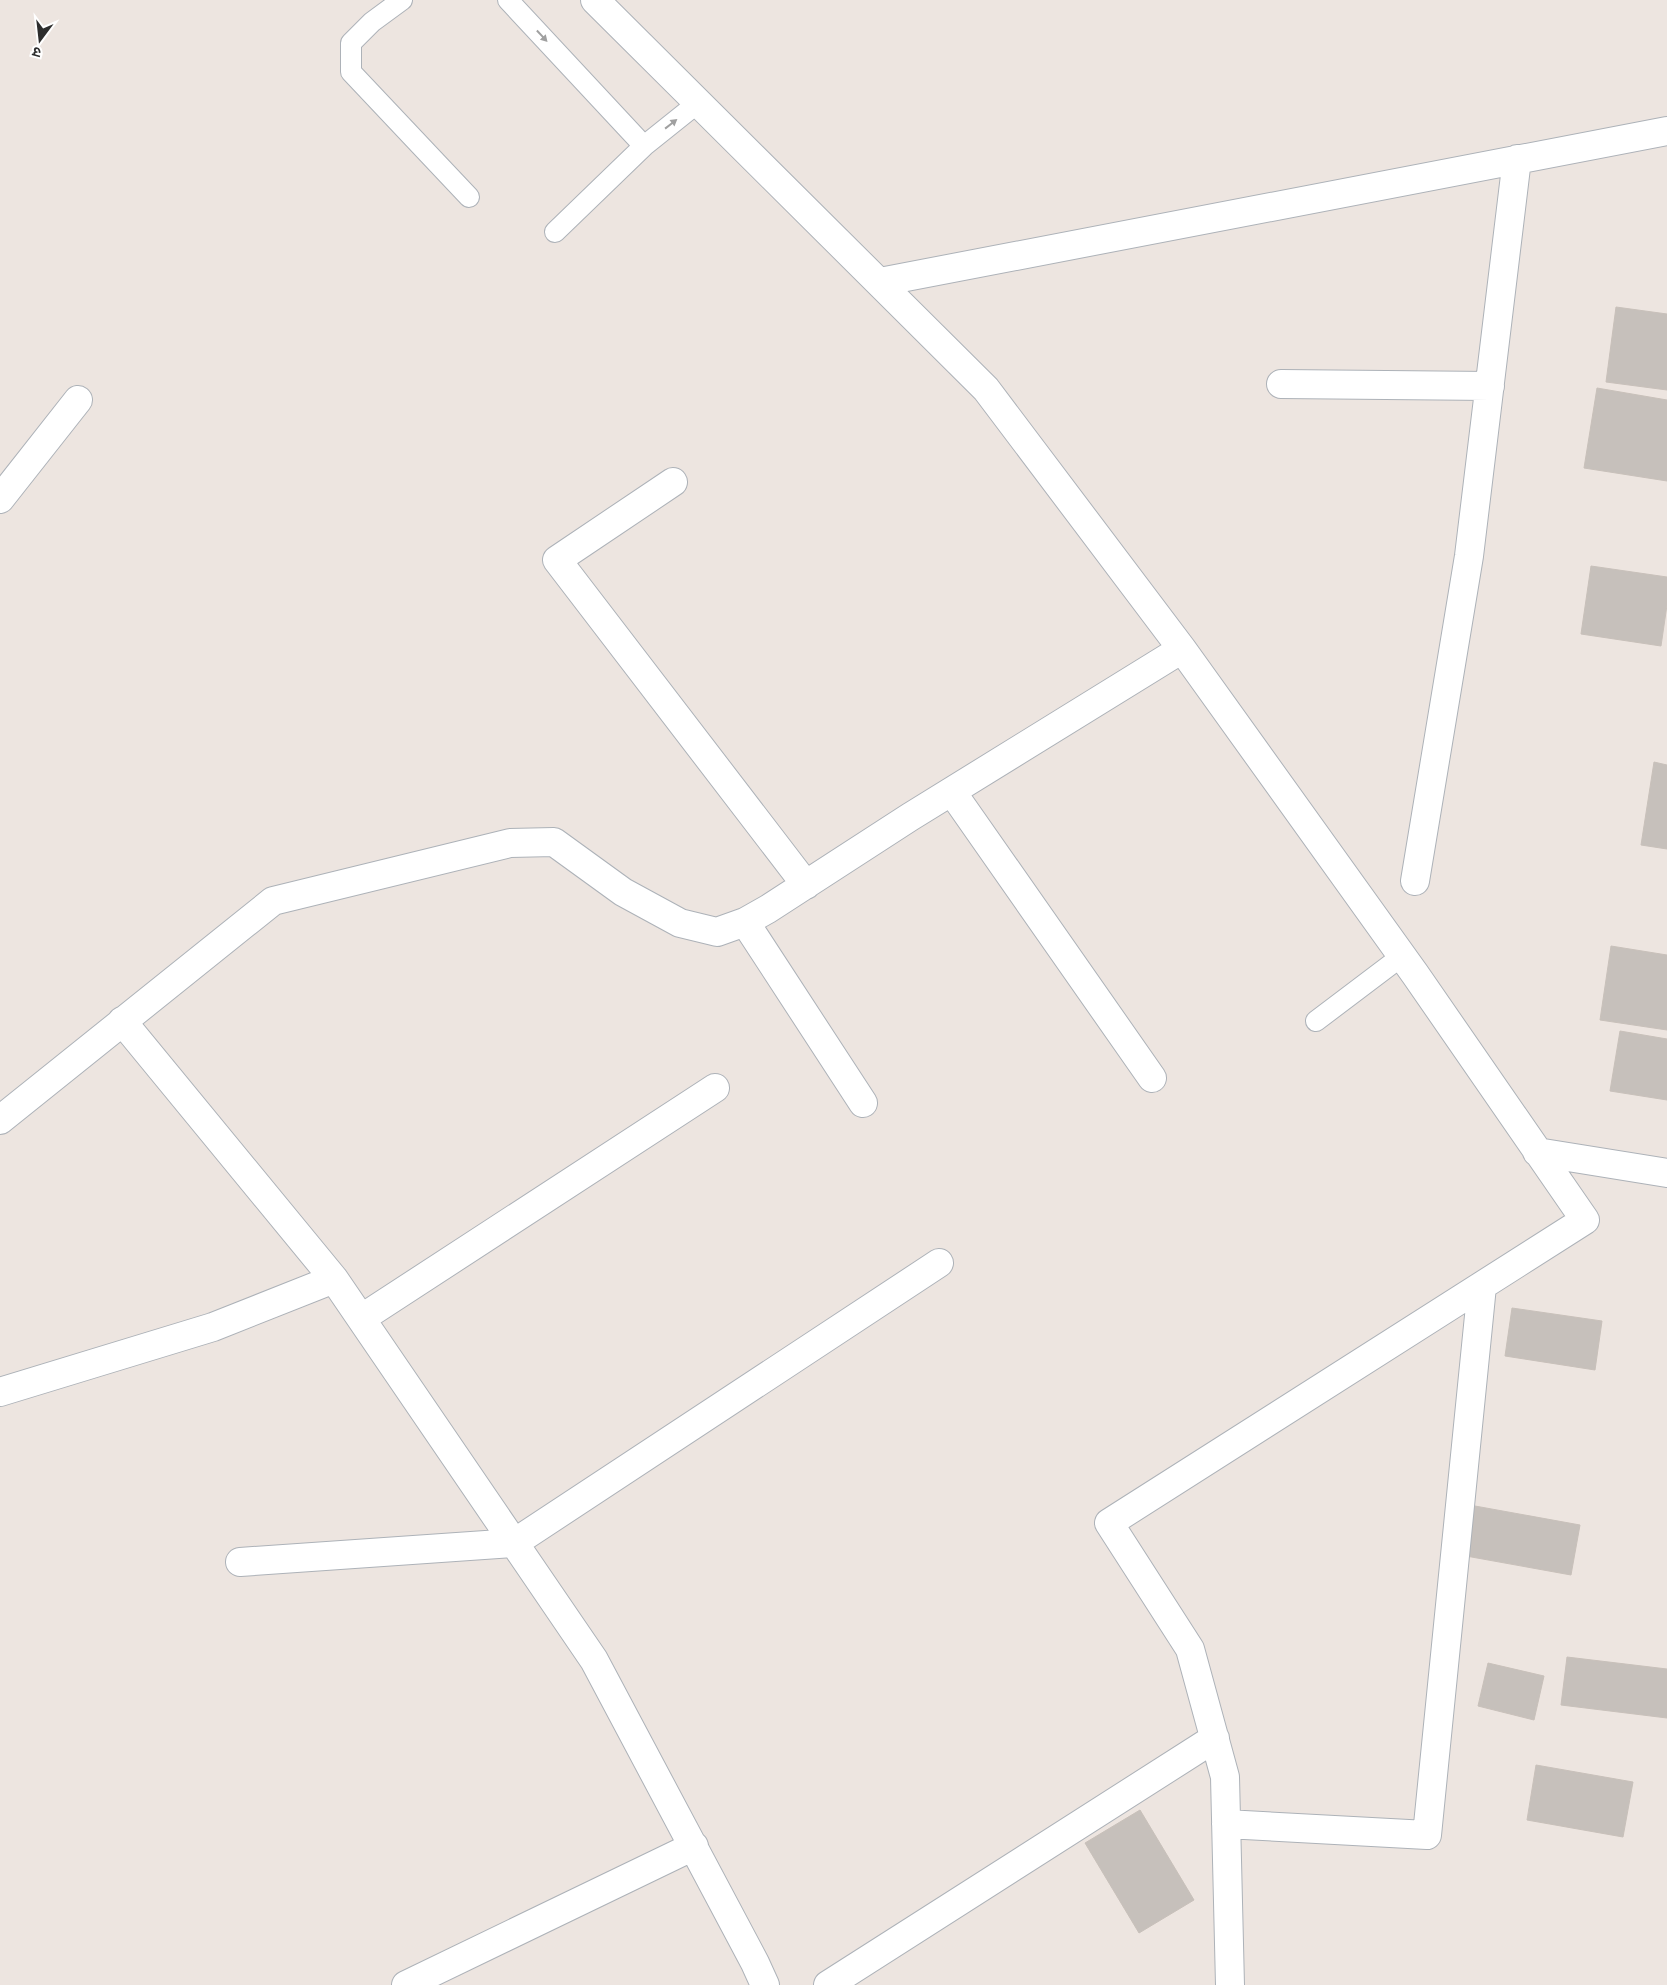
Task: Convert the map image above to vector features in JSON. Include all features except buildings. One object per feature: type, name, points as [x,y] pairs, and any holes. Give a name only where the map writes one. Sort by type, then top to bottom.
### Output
[{"type":"street","points":[[595,0],[986,389],[1182,649],[1402,956],[1585,1220],[1109,1523],[1190,1649],[1215,1738],[1225,1777],[1230,1985]]},
{"type":"street","points":[[880,282],[1667,131]]},
{"type":"street","points":[[1415,881],[1470,556],[1517,160]]},
{"type":"street","points":[[1281,384],[1490,386]]},
{"type":"street","points":[[0,499],[78,400]]},
{"type":"street","points":[[673,482],[557,560],[806,885]]},
{"type":"street","points":[[0,1120],[273,900],[510,843],[554,842],[623,892],[680,923],[717,932],[745,922],[806,885],[1182,649]]},
{"type":"street","points":[[952,792],[1152,1078]]},
{"type":"street","points":[[745,922],[863,1104]]},
{"type":"street","points":[[122,1021],[334,1279],[594,1660],[756,1962],[765,1985]]},
{"type":"street","points":[[362,1318],[714,1088]]},
{"type":"street","points":[[1538,1152],[1667,1173]]},
{"type":"street","points":[[240,1562],[514,1543],[938,1263]]},
{"type":"street","points":[[0,1392],[213,1326],[334,1279]]},
{"type":"street","points":[[1226,1824],[1427,1835],[1482,1286]]},
{"type":"street","points":[[828,1985],[1215,1738]]},
{"type":"street","points":[[406,1985],[694,1846]]},
{"type":"lane","points":[[402,0],[372,22],[351,43],[351,72],[469,197]]},
{"type":"lane","points":[[508,0],[644,146]]},
{"type":"lane","points":[[555,232],[644,146],[698,102]]},
{"type":"lane","points":[[1316,1021],[1402,956]]}]
